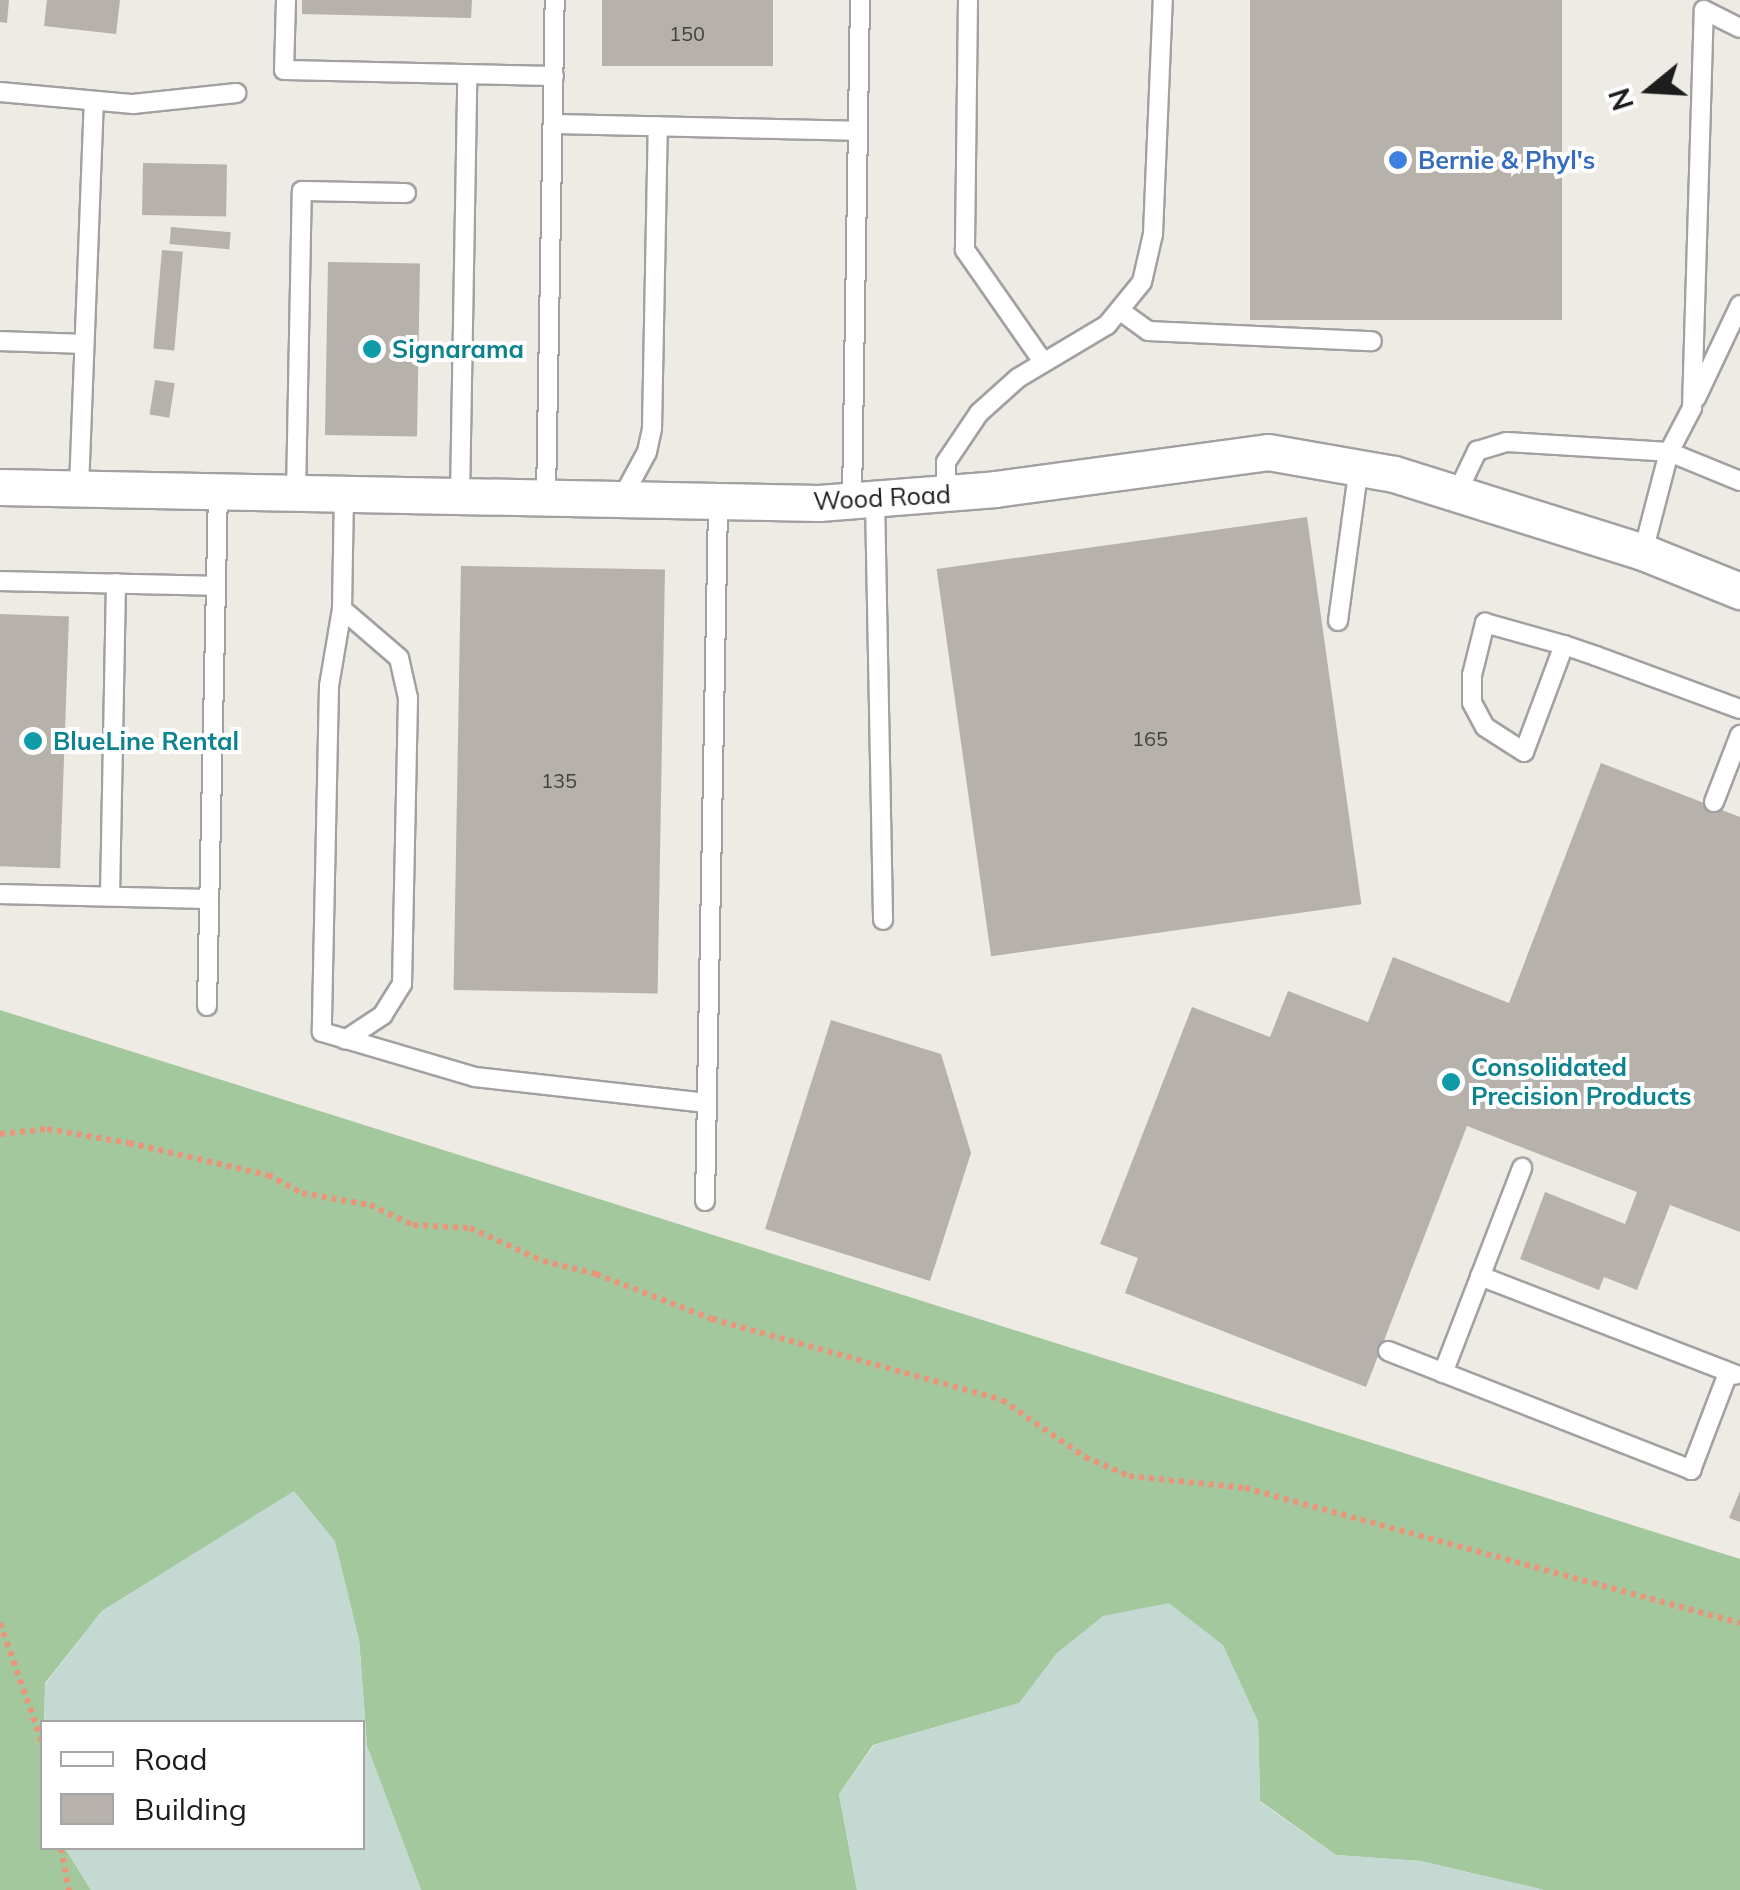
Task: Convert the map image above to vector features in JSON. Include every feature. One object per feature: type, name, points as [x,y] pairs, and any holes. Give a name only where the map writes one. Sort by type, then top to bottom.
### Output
[{"type":"street","name":"Wood Road","points":[[0,487],[718,502],[864,501],[946,495],[1244,453],[1359,466],[1457,493],[1643,552],[1740,590]]},
{"type":"lane","points":[[286,0],[284,70],[554,76]]},
{"type":"lane","points":[[546,498],[555,0]]},
{"type":"lane","points":[[860,0],[857,131],[864,501],[883,920]]},
{"type":"lane","points":[[968,0],[965,250],[1043,362]]},
{"type":"lane","points":[[946,495],[946,462],[965,428],[1043,362],[1122,312],[1151,250],[1163,0]]},
{"type":"lane","points":[[1692,408],[1704,10],[1740,28]]},
{"type":"lane","points":[[460,496],[467,74]]},
{"type":"lane","points":[[0,92],[94,102],[236,93]]},
{"type":"lane","points":[[79,488],[94,102]]},
{"type":"lane","points":[[553,124],[857,131]]},
{"type":"lane","points":[[621,500],[648,452],[652,428],[658,126]]},
{"type":"lane","points":[[296,493],[302,191],[406,193]]},
{"type":"lane","points":[[1643,552],[1669,452],[1740,305]]},
{"type":"lane","points":[[1122,312],[1148,331],[1372,341]]},
{"type":"lane","points":[[0,341],[84,344]]},
{"type":"lane","points":[[1457,493],[1471,458],[1490,444],[1669,452],[1740,481]]},
{"type":"lane","points":[[1338,620],[1359,466]]},
{"type":"lane","points":[[207,1006],[218,492]]},
{"type":"lane","points":[[344,494],[342,608],[329,686],[322,1032],[475,1076],[706,1103]]},
{"type":"lane","points":[[705,1201],[718,502]]},
{"type":"lane","points":[[0,581],[215,586]]},
{"type":"lane","points":[[110,896],[116,584]]},
{"type":"lane","points":[[342,608],[399,658],[408,698],[402,984],[383,1015],[345,1040]]},
{"type":"lane","points":[[1564,645],[1545,706],[1524,752],[1485,728],[1472,703],[1486,623],[1564,645],[1740,709]]},
{"type":"lane","points":[[1714,802],[1740,735]]},
{"type":"lane","points":[[0,894],[209,899]]},
{"type":"lane","points":[[1443,1373],[1522,1168]]},
{"type":"lane","points":[[1388,1352],[1691,1470],[1734,1374],[1480,1276]]},
{"type":"path","points":[[0,1134],[47,1129],[268,1175],[302,1193],[370,1206],[413,1225],[470,1228],[542,1261],[570,1267],[712,1319],[1002,1400],[1084,1457],[1128,1476],[1245,1488],[1740,1623]]},
{"type":"path","points":[[0,1623],[40,1736]]},
{"type":"path","points":[[61,1850],[69,1890]]},
{"type":"green space","points":[[0,1010],[1740,1559],[1740,1890],[1544,1890],[1420,1861],[1336,1855],[1260,1801],[1258,1721],[1057,1653],[1020,1703],[873,1745],[839,1794],[857,1890],[421,1890],[367,1746],[359,1639],[294,1492],[102,1611],[45,1683],[44,1720],[40,1720],[40,1850],[66,1850],[91,1890],[0,1890]]},
{"type":"shaded area","points":[[294,1491],[335,1541],[359,1639],[367,1746],[421,1890],[91,1890],[66,1850],[365,1850],[365,1720],[45,1720],[45,1684],[102,1611]]},
{"type":"shaded area","points":[[1169,1603],[1223,1645],[1258,1721],[1260,1802],[1336,1855],[1420,1861],[1544,1890],[857,1890],[839,1794],[874,1745],[1019,1703],[1057,1653],[1103,1616]]},
{"type":"building","points":[[0,0],[9,0],[7,23],[0,22]]},
{"type":"building","points":[[47,0],[120,0],[116,34],[44,26]]},
{"type":"building","points":[[302,0],[472,0],[471,18],[302,14]]},
{"type":"building","points":[[602,0],[773,0],[773,66],[602,66]]},
{"type":"building","name":"Bernie & Phyl's","points":[[1250,0],[1562,0],[1562,320],[1250,320]]},
{"type":"building","points":[[143,163],[227,164],[226,216],[142,215]]},
{"type":"building","points":[[171,227],[231,232],[229,249],[170,244]]},
{"type":"building","points":[[162,250],[183,252],[174,350],[153,349]]},
{"type":"building","name":"Signarama","points":[[328,262],[420,264],[417,437],[325,435]]},
{"type":"building","points":[[155,380],[175,383],[169,418],[150,415]]},
{"type":"building","points":[[1307,517],[1361,904],[991,956],[937,569]]},
{"type":"building","points":[[461,566],[665,570],[658,993],[454,990]]},
{"type":"building","name":"BlueLine Rental","points":[[0,614],[69,616],[60,868],[0,866]]},
{"type":"building","name":"Consolidated Precision Products","points":[[1601,763],[1740,817],[1740,1232],[1670,1205],[1637,1290],[1604,1277],[1599,1290],[1520,1259],[1545,1192],[1625,1224],[1637,1192],[1467,1126],[1366,1387],[1125,1293],[1138,1258],[1100,1244],[1192,1007],[1270,1037],[1288,991],[1368,1022],[1393,957],[1509,1003]]},
{"type":"building","points":[[831,1020],[941,1054],[971,1153],[930,1281],[765,1229]]},
{"type":"building","points":[[1740,1491],[1740,1522],[1729,1518]]},
{"type":"place","name":"Bernie & Phyl's","points":[[1398,160]]},
{"type":"place","name":"Signarama","points":[[372,349]]},
{"type":"place","name":"BlueLine Rental","points":[[33,741]]},
{"type":"place","name":"Consolidated Precision Products","points":[[1451,1082]]}]
